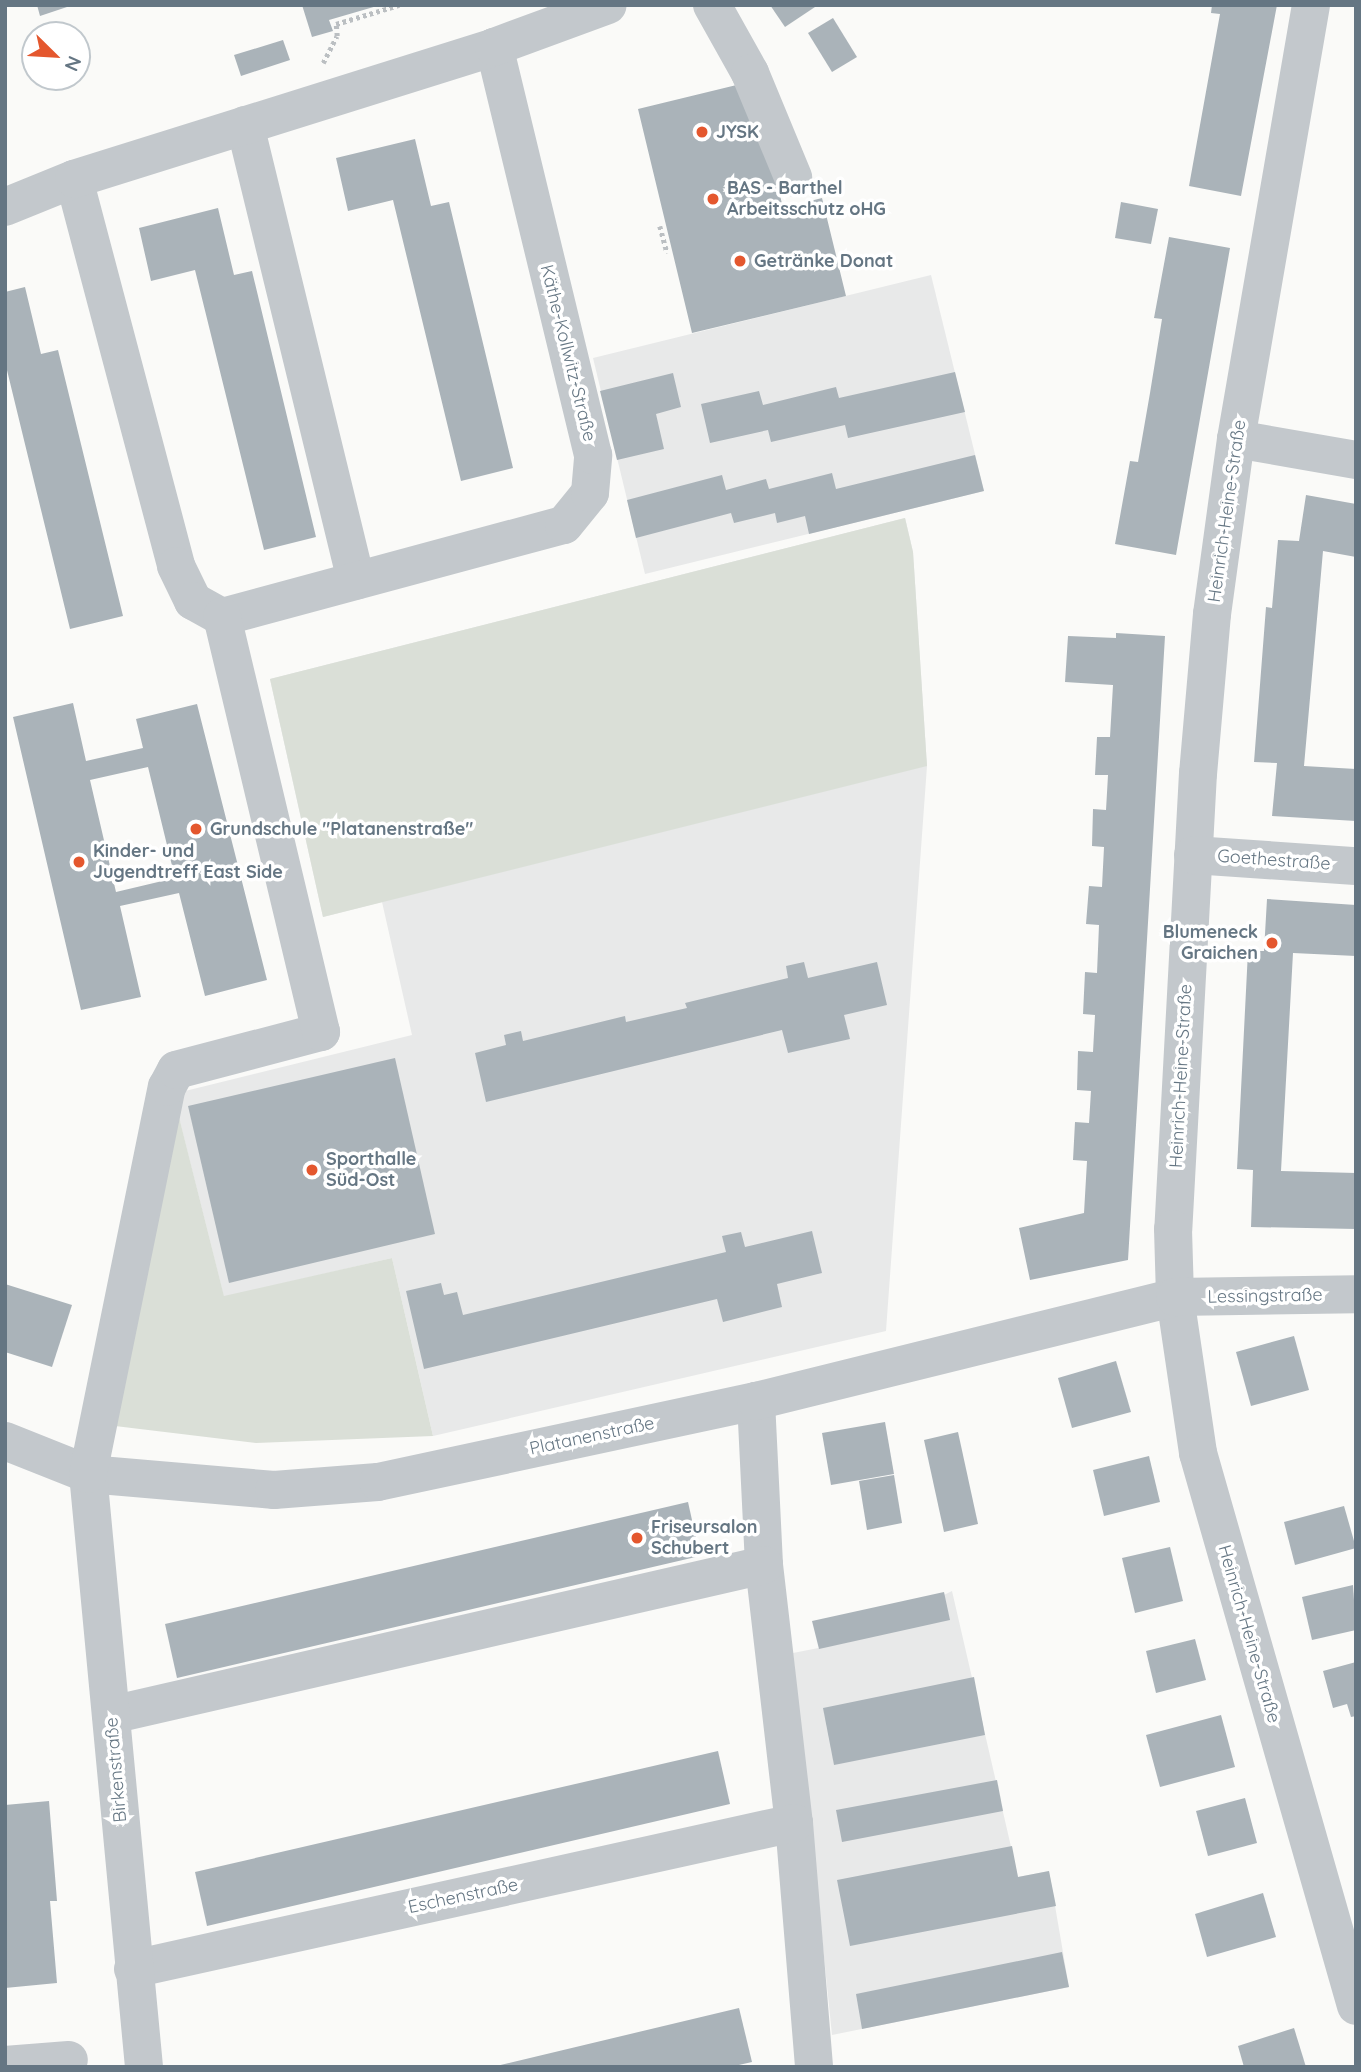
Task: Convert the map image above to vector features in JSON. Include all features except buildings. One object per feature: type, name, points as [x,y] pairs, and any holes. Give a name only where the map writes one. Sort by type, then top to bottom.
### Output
[{"type":"street","points":[[5,207],[74,179],[494,47],[608,5]]},
{"type":"street","points":[[712,5],[750,73],[793,177]]},
{"type":"street","name":"Heinrich-Heine-Straße","points":[[1311,5],[1237,439],[1212,614],[1193,855],[1173,1229],[1175,1297],[1198,1453],[1356,2006]]},
{"type":"street","name":"Käthe-Kollwitz-Straße","points":[[222,617],[564,525],[590,493],[593,456],[494,47]]},
{"type":"street","points":[[245,125],[356,581]]},
{"type":"street","points":[[74,179],[176,566],[194,601],[222,617]]},
{"type":"street","points":[[1237,439],[1356,460]]},
{"type":"street","name":"Birkenstraße","points":[[144,2067],[88,1474],[167,1087],[176,1070],[321,1032],[222,617]]},
{"type":"street","name":"Goethestraße","points":[[1193,855],[1356,866]]},
{"type":"street","name":"Lessingstraße","points":[[1175,1297],[1356,1294]]},
{"type":"street","name":"Platanenstraße","points":[[5,1441],[88,1474],[274,1490],[378,1482],[756,1401],[1175,1297]]},
{"type":"street","points":[[756,1401],[764,1565],[794,1823],[814,2067]]},
{"type":"street","points":[[111,1715],[764,1565]]},
{"type":"street","name":"Eschenstraße","points":[[133,1969],[794,1823]]},
{"type":"street","points":[[5,2066],[69,2060]]},
{"type":"path","points":[[318,73],[337,36],[336,24],[399,5]]},
{"type":"path","points":[[660,226],[667,253]]},
{"type":"shaded area","points":[[931,275],[984,491],[645,574],[593,358]]},
{"type":"shaded area","points":[[905,518],[913,552],[927,766],[886,1331],[433,1436],[392,1258],[224,1297],[173,1094],[412,1035],[382,902],[323,917],[270,679]]},
{"type":"shaded area","points":[[905,518],[913,552],[927,766],[323,917],[270,679]]},
{"type":"shaded area","points":[[178,1113],[224,1296],[392,1258],[433,1436],[256,1443],[115,1426]]},
{"type":"shaded area","points":[[952,1591],[1018,1877],[1049,1871],[1069,1987],[832,2035],[793,1653],[849,1642]]},
{"type":"place","name":"JYSK","points":[[702,132]]},
{"type":"place","name":"BAS - Barthel Arbeitsschutz oHG","points":[[713,199]]},
{"type":"place","name":"Getränke Donat","points":[[740,261]]},
{"type":"place","name":"Grundschule \"Platanenstraße\"","points":[[196,829]]},
{"type":"place","name":"Kinder- und Jugendtreff East Side","points":[[79,862]]},
{"type":"place","name":"Blumeneck Graichen","points":[[1272,943]]},
{"type":"place","name":"Sporthalle Süd-Ost","points":[[312,1170]]},
{"type":"place","name":"Friseursalon Schubert","points":[[637,1538]]}]
